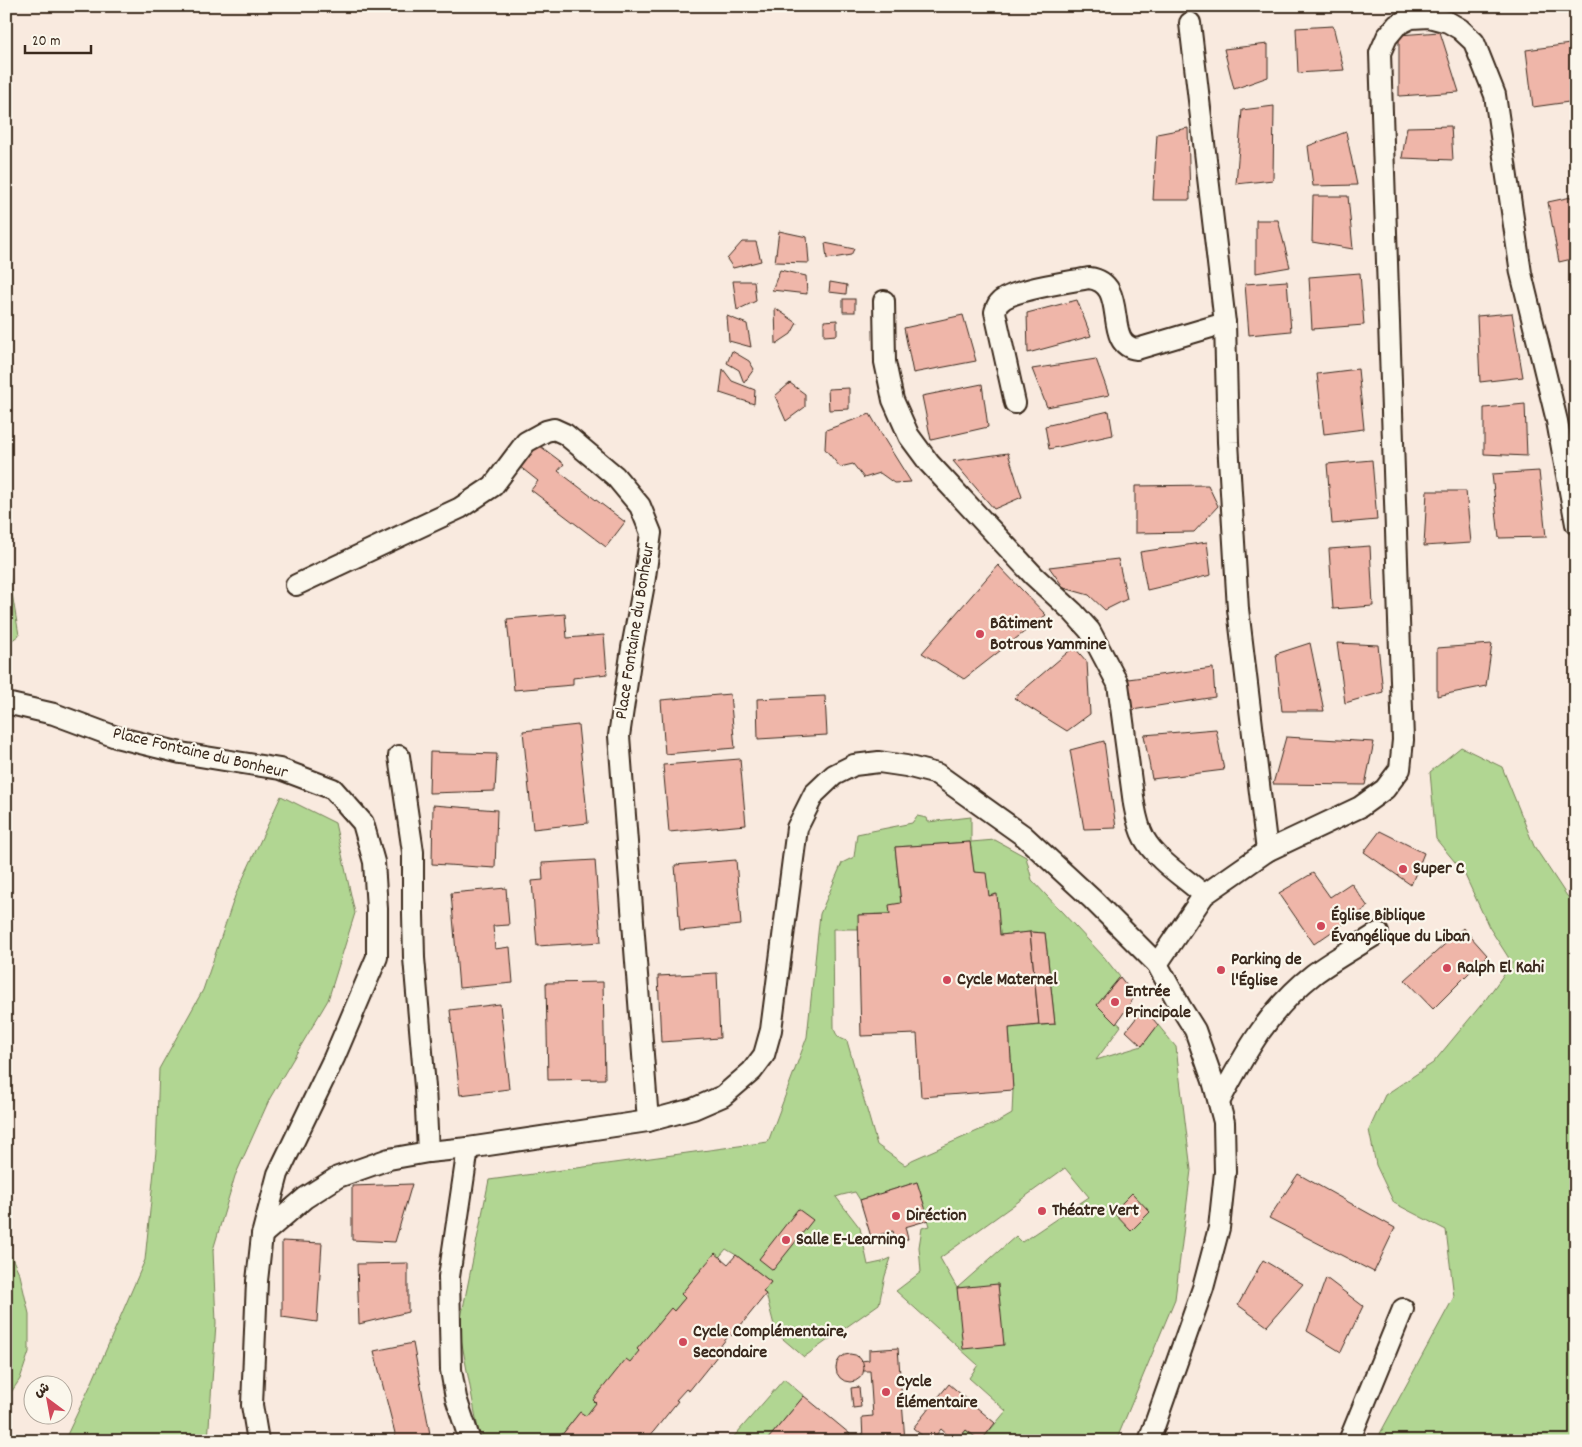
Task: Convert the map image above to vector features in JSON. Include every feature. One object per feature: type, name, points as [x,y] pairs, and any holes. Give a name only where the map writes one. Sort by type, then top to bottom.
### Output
[{"type":"street","points":[[1157,964],[1204,894],[1267,851],[1360,808],[1385,789],[1400,769],[1403,740],[1396,485],[1390,366],[1380,53],[1387,37],[1396,25],[1412,18],[1429,17],[1448,22],[1460,29],[1474,42],[1495,95],[1521,273],[1557,421],[1576,524]]},
{"type":"street","points":[[1190,22],[1225,323],[1228,442],[1238,609],[1267,851]]},
{"type":"street","points":[[1015,403],[995,312],[1000,302],[1007,297],[1026,290],[1088,278],[1096,279],[1103,282],[1112,296],[1120,336],[1124,344],[1137,349],[1225,323]]},
{"type":"street","points":[[884,301],[885,362],[893,400],[909,436],[929,463],[1034,576],[1073,612],[1090,631],[1118,684],[1134,804],[1144,838],[1158,856],[1204,894]]},
{"type":"street","name":"Place Fontaine du Bonheur","points":[[296,585],[460,508],[493,486],[526,442],[546,431],[554,429],[565,434],[615,476],[640,506],[651,533],[619,736],[648,1121]]},
{"type":"street","name":"Place Fontaine du Bonheur","points":[[6,703],[54,714],[116,737],[181,753],[280,770],[333,789],[363,823],[374,862],[377,956],[334,1058],[278,1174],[262,1235],[257,1281],[252,1405],[258,1441]]},
{"type":"street","points":[[399,756],[413,852],[412,914],[414,958],[425,1087],[428,1152]]},
{"type":"street","points":[[262,1235],[305,1198],[338,1177],[389,1159],[648,1121],[693,1109],[723,1096],[752,1071],[764,1054],[772,1030],[797,828],[814,794],[834,775],[854,765],[879,762],[906,766],[937,774],[1024,836],[1092,899],[1157,964],[1195,1030],[1214,1081],[1224,1122],[1225,1172],[1219,1228],[1203,1288],[1148,1441]]},
{"type":"street","points":[[1219,1102],[1242,1058],[1267,1020],[1286,998],[1314,974],[1378,933]]},
{"type":"street","points":[[468,1148],[449,1277],[451,1370],[456,1398],[470,1441]]},
{"type":"street","points":[[1349,1441],[1403,1309]]},
{"type":"green space","points":[[6,557],[19,635],[6,645]]},
{"type":"green space","points":[[1461,747],[1502,767],[1534,846],[1567,896],[1576,903],[1576,1441],[1376,1441],[1454,1297],[1446,1230],[1394,1203],[1376,1165],[1369,1130],[1385,1095],[1433,1063],[1486,999],[1512,963],[1489,927],[1464,873],[1436,839],[1430,772]]},
{"type":"green space","points":[[281,796],[335,823],[355,913],[328,1000],[270,1098],[235,1176],[213,1250],[216,1323],[208,1441],[68,1441],[66,1437],[145,1260],[156,1151],[159,1069],[203,990],[235,896]]},
{"type":"green space","points":[[917,816],[927,818],[928,822],[971,817],[971,842],[995,840],[1026,857],[1032,880],[1104,957],[1120,977],[1097,1005],[1121,1026],[1096,1060],[1142,1046],[1158,1025],[1176,1047],[1191,1170],[1175,1299],[1116,1441],[981,1441],[1006,1411],[969,1378],[978,1365],[896,1291],[921,1272],[919,1247],[922,1228],[930,1226],[917,1182],[860,1200],[855,1192],[836,1197],[860,1228],[868,1265],[891,1258],[879,1304],[804,1357],[776,1333],[766,1294],[763,1292],[771,1282],[726,1249],[586,1416],[580,1412],[557,1441],[483,1441],[478,1429],[459,1328],[489,1180],[768,1142],[807,1037],[820,914],[842,863],[854,857],[857,834],[912,823]],"holes":[[[970,842],[974,872],[989,896],[996,894],[1000,935],[1030,932],[1045,933],[1055,1024],[1009,1028],[1013,1090],[1012,1114],[912,1160],[905,1165],[877,1145],[847,1041],[838,1036],[834,1028],[833,929],[858,929],[859,915],[902,913],[895,847]],[[1065,1168],[1089,1197],[1022,1242],[1016,1236],[957,1288],[940,1258]]]},
{"type":"green space","points":[[6,1245],[20,1275],[29,1314],[29,1352],[20,1379],[6,1400]]},
{"type":"green space","points":[[784,1379],[804,1396],[768,1439],[770,1441],[730,1441]]},
{"type":"green space","points":[[966,1430],[979,1441],[961,1441],[961,1436]]},
{"type":"building","points":[[1226,6],[1261,6],[1226,8]]},
{"type":"building","points":[[1333,26],[1344,70],[1298,73],[1296,28]]},
{"type":"building","points":[[1440,32],[1459,92],[1399,96],[1399,35]]},
{"type":"building","points":[[1268,44],[1268,77],[1234,89],[1224,49]]},
{"type":"building","points":[[1570,44],[1576,72],[1576,101],[1533,107],[1526,50]]},
{"type":"building","points":[[1274,106],[1273,180],[1236,184],[1242,110]]},
{"type":"building","points":[[1451,126],[1453,160],[1402,158],[1407,127]]},
{"type":"building","points":[[1188,128],[1190,200],[1153,200],[1157,134]]},
{"type":"building","points":[[1346,132],[1357,185],[1313,186],[1308,146]]},
{"type":"building","points":[[1313,196],[1348,196],[1353,249],[1312,242]]},
{"type":"building","points":[[1576,196],[1576,258],[1559,262],[1548,202]]},
{"type":"building","points":[[1256,220],[1278,220],[1290,267],[1256,273]]},
{"type":"building","points":[[779,231],[807,237],[809,263],[775,262]]},
{"type":"building","points":[[742,242],[756,242],[761,261],[733,268],[727,259]]},
{"type":"building","points":[[825,243],[854,249],[851,255],[827,259]]},
{"type":"building","points":[[780,270],[806,276],[807,294],[772,290]]},
{"type":"building","points":[[1360,273],[1364,325],[1312,329],[1309,277]]},
{"type":"building","points":[[733,281],[754,281],[756,301],[737,310]]},
{"type":"building","points":[[1287,281],[1291,331],[1249,335],[1245,284]]},
{"type":"building","points":[[830,282],[847,285],[846,294],[829,292]]},
{"type":"building","points":[[843,299],[855,299],[855,312],[843,312]]},
{"type":"building","points":[[1077,300],[1091,336],[1028,353],[1027,313]]},
{"type":"building","points":[[775,308],[797,323],[791,334],[776,344]]},
{"type":"building","points":[[1512,313],[1523,377],[1480,382],[1477,316]]},
{"type":"building","points":[[963,315],[976,361],[913,373],[904,328]]},
{"type":"building","points":[[727,316],[747,324],[751,347],[729,341]]},
{"type":"building","points":[[837,320],[837,335],[824,336],[824,321]]},
{"type":"building","points":[[732,351],[749,361],[754,369],[744,383],[739,370],[727,363]]},
{"type":"building","points":[[1096,359],[1109,395],[1047,407],[1032,369]]},
{"type":"building","points":[[723,369],[732,381],[755,390],[754,404],[720,393]]},
{"type":"building","points":[[1358,369],[1364,429],[1324,434],[1317,374]]},
{"type":"building","points":[[790,383],[805,394],[805,407],[786,421],[775,396]]},
{"type":"building","points":[[982,384],[988,427],[931,440],[922,396]]},
{"type":"building","points":[[849,388],[849,409],[829,410],[828,389]]},
{"type":"building","points":[[1525,404],[1527,456],[1484,454],[1484,408]]},
{"type":"building","points":[[1109,411],[1113,435],[1049,449],[1045,426]]},
{"type":"building","points":[[870,414],[911,482],[894,483],[880,473],[864,478],[853,464],[840,467],[825,449],[826,430]]},
{"type":"building","points":[[536,443],[564,464],[558,471],[625,522],[606,547],[531,490],[538,481],[519,466]]},
{"type":"building","points":[[1008,453],[1022,497],[994,509],[953,461]]},
{"type":"building","points":[[1372,460],[1377,520],[1332,524],[1327,464]]},
{"type":"building","points":[[1539,471],[1546,537],[1499,538],[1492,474]]},
{"type":"building","points":[[1208,485],[1218,506],[1194,532],[1135,533],[1135,486]]},
{"type":"building","points":[[1427,491],[1466,491],[1471,543],[1424,546]]},
{"type":"building","points":[[1207,542],[1211,575],[1147,590],[1140,552]]},
{"type":"building","points":[[1370,546],[1373,606],[1333,609],[1329,549]]},
{"type":"building","points":[[1118,559],[1127,599],[1105,610],[1089,595],[1064,588],[1049,567]]},
{"type":"building","name":"Bâtiment Botrous Yammine","points":[[998,565],[1046,615],[964,679],[922,653]]},
{"type":"building","points":[[565,614],[567,638],[604,635],[607,674],[573,678],[573,685],[514,690],[507,619]]},
{"type":"building","points":[[1310,643],[1324,711],[1282,711],[1276,654]]},
{"type":"building","points":[[1337,643],[1378,645],[1383,692],[1345,703]]},
{"type":"building","points":[[1492,644],[1486,686],[1437,696],[1437,648]]},
{"type":"building","points":[[1074,647],[1087,662],[1090,714],[1067,731],[1014,698]]},
{"type":"building","points":[[1213,668],[1215,697],[1132,710],[1128,679]]},
{"type":"building","points":[[730,694],[735,748],[665,754],[661,700]]},
{"type":"building","points":[[825,696],[827,735],[758,739],[757,699]]},
{"type":"building","points":[[578,725],[588,823],[533,829],[523,731]]},
{"type":"building","points":[[1216,729],[1224,770],[1152,779],[1144,735]]},
{"type":"building","points":[[1286,737],[1374,742],[1365,785],[1273,784]]},
{"type":"building","points":[[1104,741],[1116,828],[1084,829],[1070,750]]},
{"type":"building","points":[[430,752],[497,754],[495,791],[429,793]]},
{"type":"building","points":[[740,759],[746,825],[669,832],[663,765]]},
{"type":"building","points":[[433,805],[497,810],[495,868],[432,864]]},
{"type":"building","name":"Super C","points":[[1380,831],[1424,853],[1411,885],[1364,852]]},
{"type":"building","name":"Cycle Maternel","points":[[970,842],[974,872],[986,873],[989,896],[997,894],[1000,935],[1030,932],[1039,1025],[1009,1028],[1013,1090],[921,1097],[917,1034],[861,1036],[858,915],[890,914],[889,905],[901,903],[895,847]]},
{"type":"building","points":[[595,860],[601,942],[537,946],[532,881],[543,880],[542,863]]},
{"type":"building","points":[[736,860],[741,925],[680,931],[675,865]]},
{"type":"building","name":"Église Biblique Évangélique du Liban","points":[[1313,873],[1330,897],[1351,883],[1368,907],[1314,944],[1279,893]]},
{"type":"building","points":[[506,888],[509,925],[493,926],[495,949],[510,947],[513,983],[459,988],[451,893]]},
{"type":"building","name":"Ralph El Kahi","points":[[1463,928],[1487,955],[1433,1009],[1405,980]]},
{"type":"building","points":[[1030,932],[1045,933],[1055,1024],[1039,1025]]},
{"type":"building","points":[[717,973],[720,1038],[661,1042],[658,976]]},
{"type":"building","name":"Entrée Principale","points":[[1120,977],[1135,996],[1116,1024],[1097,1005]]},
{"type":"building","points":[[603,982],[605,1079],[548,1080],[546,983]]},
{"type":"building","points":[[500,1004],[509,1089],[460,1095],[450,1010]]},
{"type":"building","points":[[1144,1008],[1158,1025],[1142,1046],[1126,1031]]},
{"type":"building","points":[[1298,1174],[1395,1228],[1374,1272],[1269,1218]]},
{"type":"building","name":"Diréction","points":[[917,1182],[929,1220],[905,1227],[908,1239],[896,1243],[893,1231],[871,1237],[860,1200]]},
{"type":"building","points":[[412,1184],[395,1242],[352,1240],[352,1186]]},
{"type":"building","points":[[1132,1193],[1150,1212],[1131,1231],[1113,1212]]},
{"type":"building","name":"Salle E-Learning","points":[[798,1209],[813,1220],[773,1270],[759,1259]]},
{"type":"building","points":[[282,1241],[322,1243],[317,1322],[282,1317]]},
{"type":"building","name":"Cycle Complémentaire, Secondaire","points":[[715,1253],[728,1264],[736,1255],[771,1282],[763,1292],[766,1294],[732,1336],[730,1334],[719,1348],[722,1350],[689,1391],[686,1389],[676,1400],[678,1401],[646,1441],[557,1441],[580,1412],[586,1416],[596,1403],[593,1400],[626,1359],[630,1362],[639,1351],[637,1349],[671,1308],[674,1311],[685,1298],[681,1294]]},
{"type":"building","points":[[1263,1260],[1303,1284],[1267,1326],[1238,1305]]},
{"type":"building","points":[[408,1263],[408,1312],[359,1324],[357,1264]]},
{"type":"building","points":[[1326,1278],[1363,1306],[1341,1352],[1307,1331]]},
{"type":"building","points":[[998,1284],[1004,1345],[963,1349],[957,1288]]},
{"type":"building","points":[[413,1343],[430,1434],[397,1441],[374,1351]]},
{"type":"building","name":"Cycle Élémentaire","points":[[898,1348],[905,1441],[863,1441],[862,1417],[873,1416],[870,1371],[863,1371],[861,1361],[869,1360],[869,1350]]},
{"type":"building","points":[[850,1354],[860,1358],[864,1368],[860,1378],[850,1382],[840,1378],[836,1368],[840,1358]]},
{"type":"building","name":"Cycle Élémentaire","points":[[949,1384],[995,1423],[981,1441],[966,1430],[961,1436],[961,1441],[950,1441],[950,1437],[941,1429],[929,1441],[913,1428]]},
{"type":"building","points":[[859,1387],[861,1407],[853,1408],[851,1388]]},
{"type":"building","name":"Cycle Élémentaire","points":[[804,1396],[850,1434],[844,1441],[770,1441],[768,1439]]},
{"type":"place","name":"Bâtiment Botrous Yammine","points":[[980,634]]},
{"type":"place","name":"Super C","points":[[1403,869]]},
{"type":"place","name":"Église Biblique Évangélique du Liban","points":[[1321,926]]},
{"type":"place","name":"Ralph El Kahi","points":[[1447,968]]},
{"type":"place","name":"Parking de l'Église","points":[[1221,970]]},
{"type":"place","name":"Cycle Maternel","points":[[947,980]]},
{"type":"place","name":"Entrée Principale","points":[[1115,1002]]},
{"type":"place","name":"Théatre Vert","points":[[1042,1211]]},
{"type":"place","name":"Diréction","points":[[896,1216]]},
{"type":"place","name":"Salle E-Learning","points":[[786,1240]]},
{"type":"place","name":"Cycle Complémentaire, Secondaire","points":[[683,1342]]},
{"type":"place","name":"Cycle Élémentaire","points":[[886,1392]]}]
